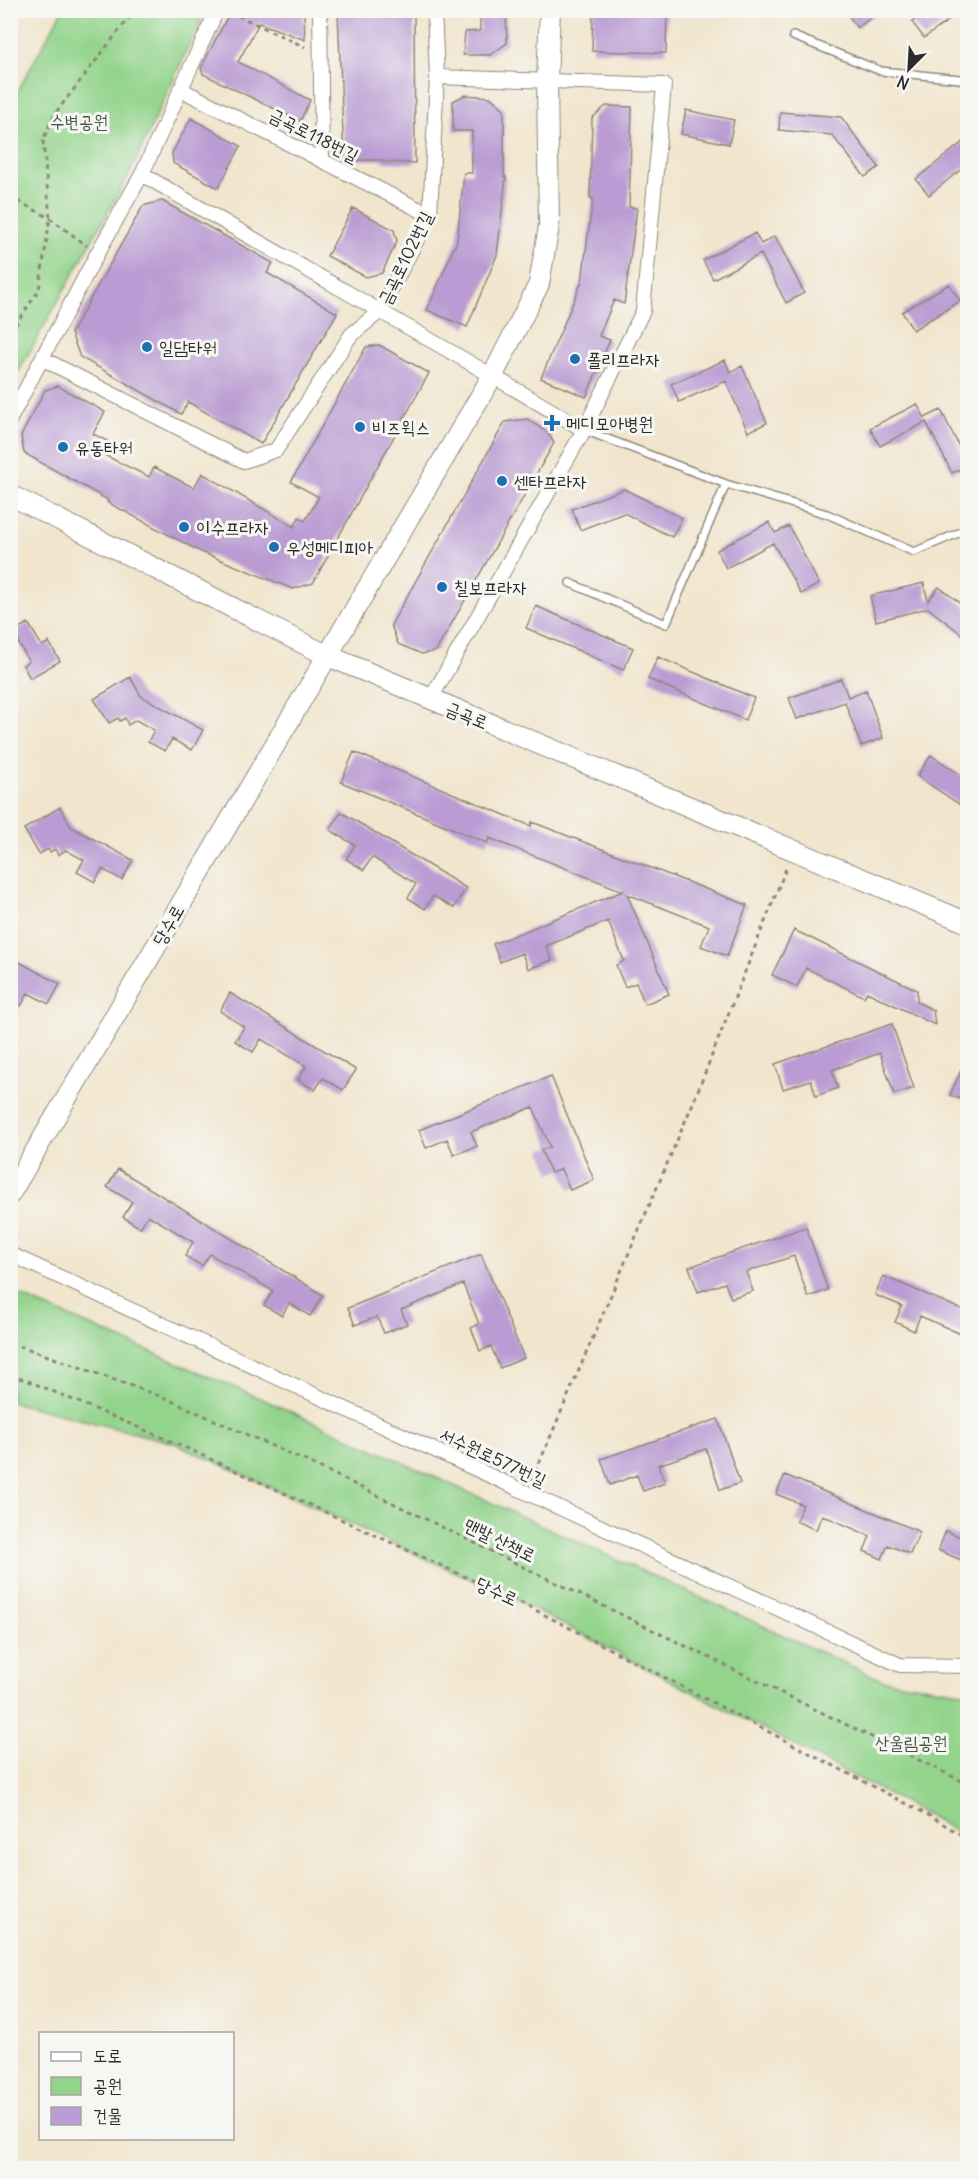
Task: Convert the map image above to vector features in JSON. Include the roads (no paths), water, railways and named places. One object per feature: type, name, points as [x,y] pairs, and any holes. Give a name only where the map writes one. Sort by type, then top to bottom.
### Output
[{"type":"street","points":[[10,419],[142,174],[217,10]]},
{"type":"street","points":[[320,10],[322,159]]},
{"type":"street","name":"금곡로102번길","points":[[434,10],[437,77],[430,214],[379,312],[493,375],[584,430]]},
{"type":"street","points":[[326,656],[493,375],[539,284],[549,226],[547,80],[550,10]]},
{"type":"street","points":[[430,700],[584,430],[643,311],[664,86],[437,77]]},
{"type":"street","name":"금곡로118번길","points":[[180,89],[430,214]]},
{"type":"street","points":[[43,359],[244,461],[276,450],[351,335],[379,312],[142,174]]},
{"type":"street","name":"금곡로","points":[[10,495],[326,656],[968,923]]},
{"type":"street","name":"당수로","points":[[10,1194],[326,656]]},
{"type":"street","name":"금곡로","points":[[935,908],[968,906]]},
{"type":"street","name":"서수원로577번길","points":[[10,1254],[900,1665],[968,1666]]},
{"type":"lane","points":[[793,36],[881,71],[960,79],[968,84]]},
{"type":"lane","points":[[584,430],[726,484],[826,514],[914,552],[968,529]]},
{"type":"lane","points":[[570,583],[666,624],[726,484]]},
{"type":"place","name":"일담타워","points":[[147,347]]},
{"type":"place","name":"폴리프라자","points":[[575,359]]},
{"type":"place","name":"메디모아병원","points":[[552,423]]},
{"type":"place","name":"비즈윅스","points":[[360,427]]},
{"type":"place","name":"유동타워","points":[[63,447]]},
{"type":"place","name":"센타프라자","points":[[502,481]]},
{"type":"place","name":"이수프라자","points":[[184,527]]},
{"type":"place","name":"우성메디피아","points":[[274,547]]},
{"type":"place","name":"칠보프라자","points":[[442,587]]},
{"type":"park label","name":"수변공원","points":[[79,121]]},
{"type":"park label","name":"산울림공원","points":[[911,1742]]}]
